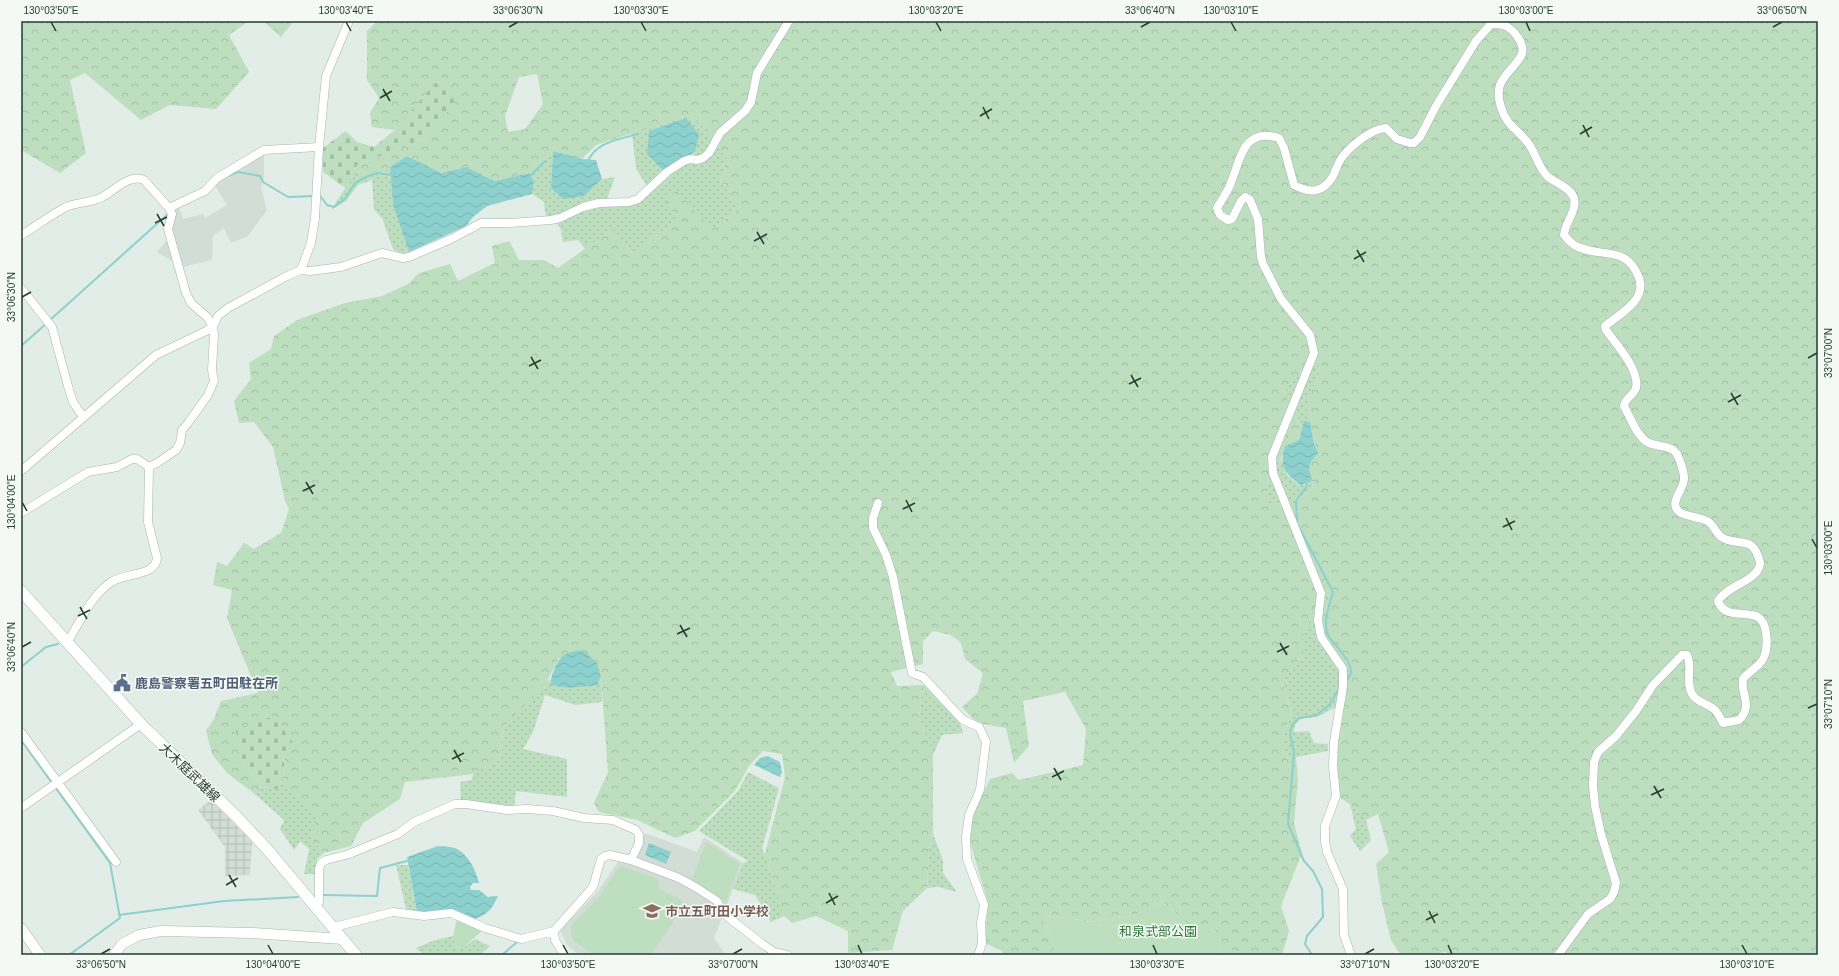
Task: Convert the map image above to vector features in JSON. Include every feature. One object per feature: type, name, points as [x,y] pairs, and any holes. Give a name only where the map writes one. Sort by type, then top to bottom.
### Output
[{"type":"main road","name":"大木庭武雄線","points":[[21,592],[141,724],[236,816],[267,849],[356,955]]},
{"type":"street","points":[[301,270],[311,243],[315,218],[319,147],[326,76],[348,21]]},
{"type":"street","points":[[21,471],[156,355],[212,326],[218,316],[228,308],[285,277],[301,270],[310,271],[341,267],[382,252],[403,258],[408,257],[451,239],[482,223],[510,223],[551,220],[560,218],[583,207],[599,203],[629,202],[638,198],[667,172],[684,161],[703,158],[708,153],[720,133],[745,111],[751,102],[757,73],[789,21]]},
{"type":"street","points":[[1351,955],[1344,935],[1343,889],[1327,852],[1325,840],[1325,826],[1336,796],[1333,766],[1334,742],[1343,687],[1343,669],[1321,637],[1318,620],[1321,593],[1273,473],[1272,457],[1314,353],[1310,335],[1281,299],[1263,264],[1261,257],[1258,219],[1250,200],[1245,197],[1232,219],[1228,220],[1220,215],[1217,208],[1232,182],[1243,150],[1247,144],[1259,135],[1268,134],[1279,138],[1284,148],[1294,185],[1305,191],[1316,191],[1328,184],[1342,157],[1358,142],[1380,128],[1386,128],[1397,139],[1410,144],[1414,143],[1420,137],[1436,106],[1486,28],[1491,24],[1504,25],[1516,35],[1522,45],[1521,56],[1506,74],[1500,85],[1499,97],[1502,110],[1508,122],[1529,144],[1542,170],[1549,177],[1568,190],[1574,197],[1574,206],[1564,227],[1564,235],[1571,243],[1579,248],[1620,255],[1626,258],[1637,272],[1641,282],[1641,290],[1638,297],[1606,326],[1606,330],[1627,358],[1636,378],[1635,391],[1624,402],[1624,406],[1643,438],[1649,443],[1673,451],[1677,454],[1684,478],[1675,501],[1675,506],[1678,511],[1707,521],[1712,524],[1718,535],[1725,539],[1747,543],[1756,549],[1760,562],[1759,570],[1722,595],[1718,601],[1721,607],[1727,612],[1757,616],[1762,619],[1765,624],[1767,639],[1764,657],[1761,662],[1748,672],[1743,679],[1746,709],[1739,720],[1723,723],[1716,710],[1707,704],[1698,701],[1692,694],[1688,681],[1690,661],[1687,655],[1682,655],[1653,684],[1632,716],[1616,736],[1598,752],[1594,762],[1593,785],[1595,806],[1601,834],[1616,883],[1614,892],[1610,899],[1588,914],[1558,955]]},
{"type":"street","points":[[169,208],[205,191],[217,178],[264,150],[319,147]]},
{"type":"street","points":[[21,235],[67,207],[102,198],[119,185],[133,179],[140,178],[144,180],[169,208],[172,214],[168,229],[186,293],[191,303],[207,318],[212,326],[214,335],[212,370],[214,381],[208,395],[188,424],[182,430],[180,443],[176,450],[149,467]]},
{"type":"street","points":[[21,288],[48,322],[73,402],[84,417]]},
{"type":"street","points":[[21,514],[88,472],[117,467],[132,459],[137,459],[149,467]]},
{"type":"street","points":[[67,643],[102,589],[120,577],[149,570],[156,564],[157,558],[148,522],[149,467]]},
{"type":"street","points":[[878,503],[873,518],[873,528],[886,555],[893,577],[912,673],[923,677],[963,720],[979,727],[986,742],[980,790],[969,815],[966,837],[967,859],[984,905],[981,924],[982,944],[978,955]]},
{"type":"street","points":[[21,808],[141,724]]},
{"type":"street","points":[[21,732],[116,862]]},
{"type":"street","points":[[315,907],[319,902],[319,869],[321,863],[326,860],[349,854],[398,834],[414,822],[455,804],[466,804],[507,810],[527,809],[553,811],[584,818],[613,820],[636,830],[640,835],[639,843],[631,860]]},
{"type":"street","points":[[334,927],[393,912],[424,916],[451,913],[485,928],[521,939],[554,931],[594,887],[601,859],[610,855],[631,860],[679,878],[717,901],[723,914],[774,954],[788,955]]},
{"type":"street","points":[[21,928],[40,955]]},
{"type":"street","points":[[114,955],[122,944],[139,935],[161,931],[252,933],[343,939]]},
{"type":"street","points":[[554,931],[555,940],[564,955]]},
{"type":"shaded area","points":[[260,147],[264,154],[264,179],[261,188],[267,210],[248,236],[231,243],[224,228],[213,236],[212,260],[183,267],[157,252],[167,240],[165,219],[179,208],[183,219],[203,214],[205,218],[227,205],[216,187],[215,177]]},
{"type":"shaded area","points":[[211,800],[252,842],[250,875],[225,876],[225,847],[198,810]]},
{"type":"shaded area","name":"市立五町田小学校","points":[[645,833],[697,852],[704,837],[743,863],[714,938],[726,955],[579,955],[567,945],[560,930],[598,891],[618,862],[632,862]]},
{"type":"green space","points":[[21,21],[249,21],[229,35],[249,72],[216,109],[170,105],[141,120],[85,73],[70,80],[86,153],[60,173],[21,150]]},
{"type":"green space","points":[[263,21],[293,21],[293,22],[281,37]]},
{"type":"green space","points":[[377,21],[1818,21],[1818,955],[1449,955],[1446,952],[1425,955],[1401,955],[1391,940],[1382,903],[1376,864],[1389,852],[1378,814],[1366,820],[1350,804],[1340,798],[1336,775],[1337,743],[1346,671],[1323,634],[1317,618],[1310,620],[1303,634],[1303,655],[1282,681],[1292,711],[1281,743],[1298,779],[1294,823],[1302,853],[1281,906],[1289,931],[1282,955],[1222,955],[1217,931],[1188,924],[1162,901],[1136,915],[1090,922],[1050,915],[1044,921],[1056,955],[1003,955],[1002,951],[985,943],[988,903],[970,842],[973,815],[990,779],[1012,773],[1019,780],[1083,765],[1086,729],[1065,692],[1023,701],[1029,746],[1014,763],[1006,728],[977,723],[962,707],[977,694],[983,673],[965,659],[961,643],[951,635],[933,631],[923,641],[923,664],[891,672],[897,686],[924,685],[919,717],[933,755],[933,834],[929,849],[927,888],[903,911],[892,950],[848,953],[848,931],[816,916],[792,923],[784,916],[765,854],[785,777],[782,754],[763,751],[749,766],[735,791],[695,831],[675,838],[637,820],[599,812],[594,803],[608,772],[601,677],[559,658],[546,684],[503,728],[501,759],[473,774],[405,782],[400,799],[363,823],[351,846],[324,853],[310,836],[316,818],[283,779],[285,755],[242,762],[262,786],[256,795],[227,773],[212,754],[206,730],[213,721],[221,701],[258,693],[227,618],[232,590],[213,585],[217,562],[227,566],[244,543],[254,549],[281,533],[289,509],[285,501],[273,447],[254,422],[239,423],[234,401],[251,379],[249,363],[271,349],[274,336],[297,320],[345,303],[382,296],[408,284],[419,273],[450,264],[458,281],[495,263],[492,246],[509,241],[519,260],[544,260],[558,268],[613,229],[633,253],[678,219],[666,202],[676,190],[712,229],[741,207],[720,180],[729,162],[708,131],[690,115],[596,145],[582,159],[553,151],[529,173],[495,181],[466,167],[441,173],[407,156],[372,179],[353,176],[357,165],[425,139],[435,83],[395,130],[372,127],[370,113],[379,98],[367,80],[367,31]],"holes":[[[537,74],[543,104],[525,129],[508,132],[505,116],[519,77]],[[1316,357],[1320,370],[1306,407],[1317,453],[1311,461],[1308,471],[1313,481],[1312,489],[1295,503],[1270,504],[1264,491],[1281,459],[1285,446],[1299,440],[1297,413],[1285,398],[1286,388]]]},
{"type":"green space","points":[[435,83],[453,87],[454,104],[425,139],[357,165],[353,176],[345,188],[323,172],[323,148],[346,131],[357,142],[374,147],[395,130]]},
{"type":"green space","points":[[690,115],[708,131],[729,162],[720,180],[741,207],[712,229],[678,219],[633,253],[613,229],[585,249],[578,240],[563,242],[561,230],[556,222],[602,204],[632,205],[666,177],[687,163],[695,152],[647,154],[663,171],[647,186],[636,169],[632,133]]},
{"type":"green space","points":[[553,151],[551,188],[584,196],[602,179],[615,177],[607,199],[586,202],[555,216],[546,218],[544,202],[532,194],[534,181],[529,173]]},
{"type":"green space","points":[[390,167],[393,205],[409,252],[401,254],[393,249],[382,218],[374,210],[372,180],[358,185],[346,201],[331,210],[353,176],[372,179]]},
{"type":"green space","points":[[1316,357],[1320,370],[1306,407],[1310,422],[1304,421],[1299,440],[1297,413],[1285,398],[1286,388]]},
{"type":"green space","points":[[1281,459],[1287,475],[1299,485],[1313,481],[1312,489],[1295,503],[1269,504],[1264,491]]},
{"type":"green space","points":[[1317,618],[1346,671],[1344,703],[1317,717],[1300,719],[1295,725],[1294,732],[1309,731],[1314,743],[1328,744],[1328,751],[1296,757],[1298,779],[1281,743],[1292,711],[1282,681],[1303,655],[1303,634],[1310,620]]},
{"type":"green space","points":[[601,677],[602,702],[575,705],[545,695],[533,732],[523,749],[567,759],[567,797],[516,791],[514,808],[461,801],[460,782],[472,780],[473,774],[501,759],[503,728],[550,679],[551,685],[597,685]]},
{"type":"green space","points":[[924,685],[960,723],[963,733],[942,735],[933,755],[919,717]]},
{"type":"green space","points":[[274,716],[295,746],[285,755],[283,779],[278,790],[262,786],[242,762],[236,729]]},
{"type":"green space","points":[[748,772],[779,788],[762,849],[765,854],[784,916],[771,922],[755,895],[733,889],[743,863],[748,861],[699,831],[738,791]]},
{"type":"green space","points":[[283,779],[317,818],[310,836],[324,853],[317,859],[316,874],[304,874],[309,849],[300,841],[294,850],[280,829],[284,820],[256,795],[262,786],[278,790]]},
{"type":"green space","points":[[1350,804],[1366,820],[1371,840],[1360,851],[1350,836],[1356,829]]},
{"type":"green space","points":[[933,834],[943,860],[943,873],[957,892],[938,887],[927,888],[929,849]]},
{"type":"green space","points":[[706,842],[740,864],[726,902],[692,880]]},
{"type":"green space","points":[[396,865],[408,865],[417,912],[406,909]]},
{"type":"green space","points":[[620,866],[658,879],[659,889],[682,900],[672,924],[650,955],[593,955],[572,939],[571,926],[598,898]]},
{"type":"green space","name":"和泉式部公園","points":[[1162,901],[1188,924],[1217,931],[1222,955],[1056,955],[1044,921],[1050,915],[1090,922],[1136,915]]},
{"type":"green space","points":[[457,919],[483,930],[463,948],[455,947],[453,936]]},
{"type":"green space","points":[[453,936],[455,947],[463,948],[475,939],[490,946],[480,955],[423,955],[416,948],[435,940]]},
{"type":"water","points":[[686,118],[699,134],[695,152],[663,171],[647,154],[649,131]]},
{"type":"water","points":[[553,151],[582,159],[596,160],[602,179],[584,196],[563,199],[551,188]]},
{"type":"water","points":[[407,156],[441,173],[466,167],[495,181],[529,173],[534,181],[532,194],[487,206],[473,217],[466,226],[409,252],[393,205],[390,167]]},
{"type":"water","points":[[1304,421],[1310,422],[1314,443],[1318,453],[1310,463],[1309,469],[1313,481],[1300,485],[1284,468],[1283,453],[1285,446],[1299,440]]},
{"type":"water","points":[[583,650],[597,663],[601,677],[597,685],[569,688],[551,685],[551,679],[559,660],[568,653]]},
{"type":"water","points":[[768,756],[780,762],[782,772],[780,777],[754,765],[760,758]]},
{"type":"water","points":[[649,843],[671,852],[666,864],[645,855]]},
{"type":"water","points":[[438,846],[455,848],[468,859],[476,873],[479,883],[473,883],[470,887],[471,890],[479,890],[488,897],[498,896],[492,908],[486,913],[475,919],[452,910],[417,912],[407,857]]},
{"type":"waterway","points":[[588,161],[596,150],[602,146],[615,140],[637,134]]},
{"type":"waterway","points":[[530,176],[545,161]]},
{"type":"waterway","points":[[227,176],[238,172],[260,176],[263,182],[288,197],[314,196]]},
{"type":"waterway","points":[[318,197],[321,197],[327,205],[334,207],[345,199],[355,183],[377,173],[392,175]]},
{"type":"waterway","points":[[50,320],[169,213]]},
{"type":"waterway","points":[[21,346],[47,323]]},
{"type":"waterway","points":[[1306,481],[1307,486],[1296,501],[1297,523],[1333,592],[1326,619],[1326,630],[1331,640],[1346,657],[1349,664],[1351,670],[1350,676],[1345,682]]},
{"type":"waterway","points":[[21,667],[46,647],[58,644]]},
{"type":"waterway","points":[[1312,955],[1305,944],[1307,936],[1323,917],[1322,889],[1313,871],[1304,861],[1288,824],[1294,752],[1290,734],[1292,725],[1299,718],[1317,715],[1330,704],[1340,687]]},
{"type":"waterway","points":[[21,740],[52,783]]},
{"type":"waterway","points":[[55,787],[110,863],[120,918],[69,955]]},
{"type":"waterway","points":[[323,895],[377,896],[380,868],[407,861]]},
{"type":"waterway","points":[[119,915],[224,901],[298,897]]},
{"type":"waterway","points":[[502,955],[517,942]]},
{"type":"place","name":"鹿島警察署五町田駐在所","points":[[122,683]]},
{"type":"place","name":"市立五町田小学校","points":[[652,911]]}]
